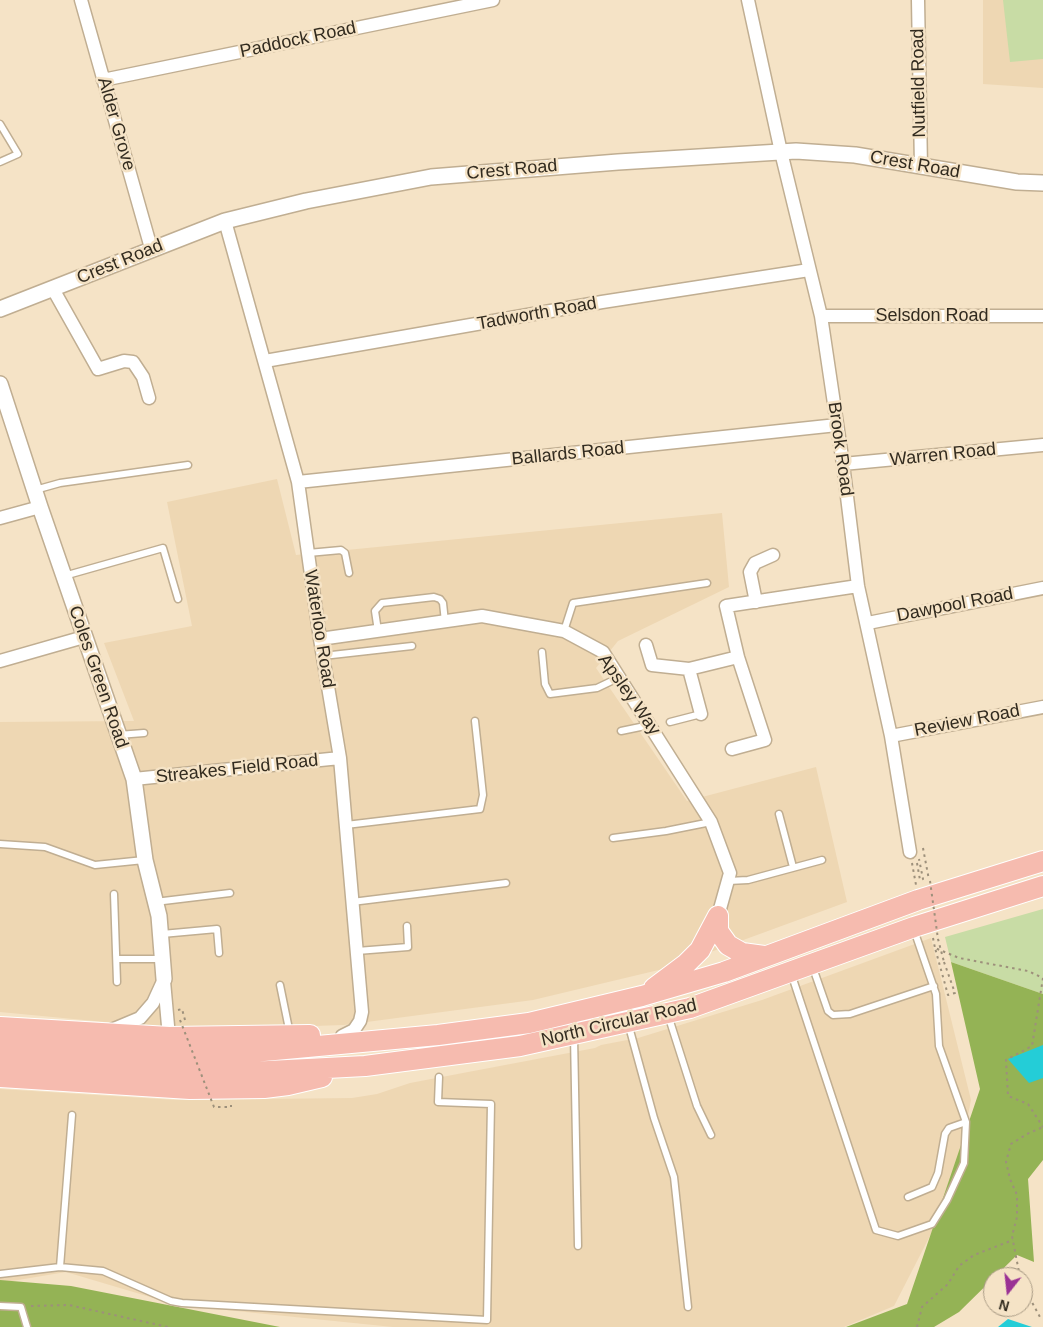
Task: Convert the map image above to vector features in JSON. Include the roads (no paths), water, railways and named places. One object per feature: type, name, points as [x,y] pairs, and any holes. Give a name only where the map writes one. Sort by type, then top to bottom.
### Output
[{"type":"highway","name":"North Circular Road","points":[[175,1054],[230,1054],[402,1038],[529,1023],[642,996],[768,956],[918,900],[1043,861]]},
{"type":"highway","name":"North Circular Road","points":[[175,1054],[231,1073],[365,1066],[520,1046],[690,1008],[914,928],[1043,886]]},
{"type":"highway","points":[[718,916],[718,931],[728,945],[742,954],[768,956]]},
{"type":"highway","points":[[642,996],[686,964],[700,950],[718,916]]},
{"type":"highway","points":[[0,1027],[107,1032],[175,1054]]},
{"type":"highway","points":[[0,1061],[175,1054],[290,1035],[402,1038]]},
{"type":"highway","points":[[0,1042],[175,1054]]},
{"type":"highway","points":[[0,1077],[149,1088],[264,1088],[288,1086],[365,1066]]},
{"type":"street","name":"Alder Grove","points":[[80,0],[151,248]]},
{"type":"street","name":"Paddock Road","points":[[103,80],[492,0]]},
{"type":"street","name":"Brook Road","points":[[748,0],[780,152],[820,316],[843,464],[858,586],[868,623],[914,854]]},
{"type":"street","name":"Nutfield Road","points":[[918,0],[921,167]]},
{"type":"street","name":"Crest Road","points":[[0,309],[225,220],[306,201],[431,177],[618,162],[780,152],[855,155],[1017,182],[1043,183]]},
{"type":"street","name":"Waterloo Road","points":[[225,220],[298,482],[320,639],[340,758],[362,1012],[360,1021],[354,1030],[342,1036]]},
{"type":"street","name":"Tadworth Road","points":[[265,361],[602,302],[809,270]]},
{"type":"street","points":[[53,289],[98,370],[124,361],[133,362],[143,377],[148,398]]},
{"type":"street","name":"Selsdon Road","points":[[820,316],[1043,316]]},
{"type":"street","name":"Coles Green Road","points":[[0,384],[63,576],[134,779],[145,860],[160,934],[164,979],[175,1054]]},
{"type":"street","name":"Ballards Road","points":[[298,482],[837,425]]},
{"type":"street","name":"Warren Road","points":[[843,464],[1043,445]]},
{"type":"street","points":[[0,518],[40,507]]},
{"type":"street","points":[[756,602],[750,572],[755,563],[774,555]]},
{"type":"street","points":[[732,749],[765,740],[738,657],[726,606],[858,586]]},
{"type":"street","name":"Dawpool Road","points":[[868,623],[1043,588]]},
{"type":"street","name":"Apsley Way","points":[[320,639],[482,616],[564,631],[603,652],[711,822],[730,873],[718,916]]},
{"type":"street","points":[[0,661],[84,637]]},
{"type":"street","points":[[646,644],[652,666],[689,668],[738,657]]},
{"type":"street","points":[[689,668],[701,714]]},
{"type":"street","name":"Review Road","points":[[891,736],[1043,706]]},
{"type":"street","name":"Streakes Field Road","points":[[134,779],[340,758]]},
{"type":"street","points":[[107,1032],[140,1018],[153,1003],[164,979]]},
{"type":"lane","points":[[0,124],[18,154],[0,162]]},
{"type":"lane","points":[[35,490],[60,483],[188,465]]},
{"type":"lane","points":[[63,576],[163,548],[178,599]]},
{"type":"lane","points":[[307,553],[341,550],[345,553],[349,573]]},
{"type":"lane","points":[[564,631],[573,603],[707,582]]},
{"type":"lane","points":[[378,631],[375,611],[382,603],[434,597],[443,602],[445,622]]},
{"type":"lane","points":[[323,656],[412,646]]},
{"type":"lane","points":[[542,652],[545,684],[550,694],[597,688],[620,677]]},
{"type":"lane","points":[[670,722],[701,714]]},
{"type":"lane","points":[[346,825],[480,809],[483,795],[475,721]]},
{"type":"lane","points":[[621,731],[651,725]]},
{"type":"lane","points":[[118,735],[144,733]]},
{"type":"lane","points":[[779,814],[793,866]]},
{"type":"lane","points":[[613,838],[666,831],[711,822]]},
{"type":"lane","points":[[0,844],[45,847],[94,865],[145,860]]},
{"type":"lane","points":[[728,881],[748,880],[793,866],[822,860]]},
{"type":"lane","points":[[352,902],[506,883]]},
{"type":"lane","points":[[155,902],[230,893]]},
{"type":"lane","points":[[114,894],[117,982]]},
{"type":"lane","points":[[357,951],[408,947],[407,926]]},
{"type":"lane","points":[[790,972],[876,1230],[898,1236],[932,1224],[947,1200],[964,1163],[966,1122],[939,1046],[934,986],[914,928]]},
{"type":"lane","points":[[160,934],[217,929],[219,954]]},
{"type":"lane","points":[[116,959],[162,959]]},
{"type":"lane","points":[[812,964],[828,1011],[833,1015],[850,1014],[934,986]]},
{"type":"lane","points":[[280,985],[290,1035]]},
{"type":"lane","points":[[668,1013],[690,1088],[711,1135]]},
{"type":"lane","points":[[628,1022],[654,1118],[674,1177],[688,1307]]},
{"type":"lane","points":[[574,1034],[578,1246]]},
{"type":"lane","points":[[0,1274],[60,1267],[103,1271],[170,1301],[182,1303],[487,1320],[491,1104],[438,1102],[439,1077]]},
{"type":"lane","points":[[60,1267],[72,1115]]},
{"type":"lane","points":[[908,1197],[932,1187],[938,1173],[945,1134],[949,1128],[966,1122]]},
{"type":"lane","points":[[0,1306],[21,1307],[27,1327]]},
{"type":"water","points":[[1043,1045],[1043,1078],[1029,1083],[1008,1059]]},
{"type":"water","points":[[1008,1319],[1032,1327],[998,1327]]}]
